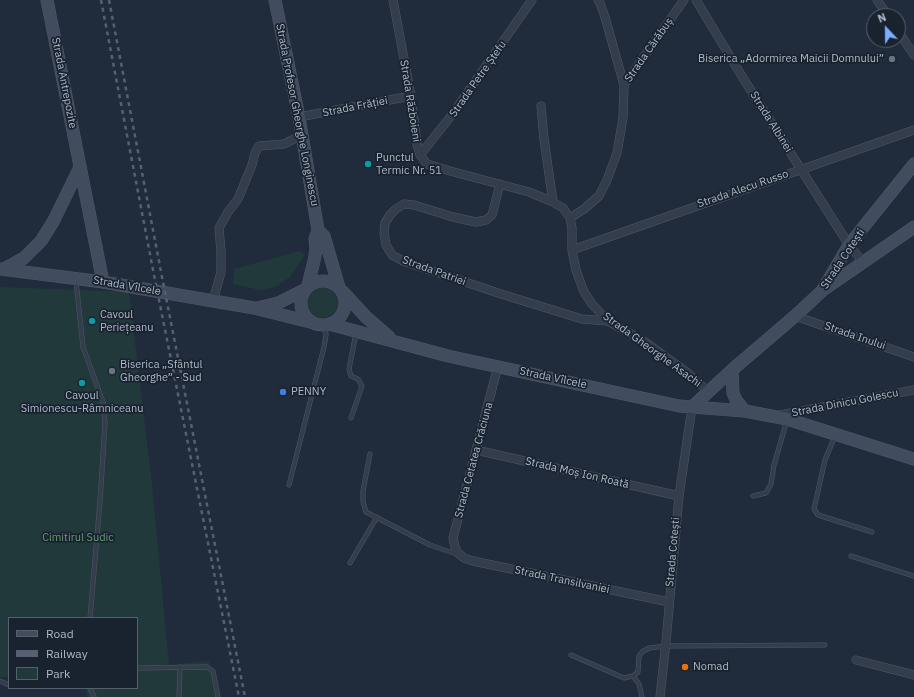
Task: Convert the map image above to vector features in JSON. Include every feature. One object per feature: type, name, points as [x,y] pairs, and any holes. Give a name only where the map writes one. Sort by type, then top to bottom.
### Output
[{"type":"main road","name":"Strada Antrepozite","points":[[47,0],[103,282]]},
{"type":"main road","name":"Strada Profesor Gheorghe Longinescu","points":[[275,0],[299,117],[318,230],[315,239],[316,250],[314,261],[306,288]]},
{"type":"main road","name":"Strada Cotești","points":[[709,392],[822,291],[849,245],[914,164]]},
{"type":"main road","points":[[2,269],[24,258],[41,241],[53,222],[80,167]]},
{"type":"main road","points":[[822,291],[914,227]]},
{"type":"main road","name":"Strada Profesor Gheorghe Longinescu","points":[[318,230],[324,236],[341,290]]},
{"type":"main road","name":"Strada Vîlcele","points":[[2,269],[103,282],[254,308],[310,322]]},
{"type":"main road","points":[[321,280],[327,280],[341,290],[345,305],[343,311],[335,322],[327,325],[315,324],[310,322],[301,311],[301,297],[306,288],[321,280]]},
{"type":"main road","name":"Strada Vîlcele","points":[[254,308],[278,302],[306,288]]},
{"type":"main road","name":"Strada Vîlcele","points":[[341,290],[366,317],[392,340]]},
{"type":"main road","name":"Strada Vîlcele","points":[[327,325],[392,340],[448,356],[679,406],[745,411],[775,416],[914,459]]},
{"type":"main road","points":[[732,370],[733,393],[736,400],[745,411]]},
{"type":"main road","points":[[692,407],[709,392]]},
{"type":"street","name":"Strada Războieni","points":[[392,0],[411,96],[417,144],[420,155],[427,164],[529,192],[563,208],[570,218]]},
{"type":"street","name":"Strada Petre Ștefu","points":[[420,155],[451,116],[532,0]]},
{"type":"street","name":"Strada Cărăbuș","points":[[598,0],[605,17],[624,86]]},
{"type":"street","name":"Strada Cărăbuș","points":[[624,86],[684,0]]},
{"type":"street","name":"Strada Albinei","points":[[696,0],[849,245],[863,262]]},
{"type":"street","points":[[906,43],[914,55]]},
{"type":"street","points":[[570,218],[584,209],[598,196],[607,180],[617,153],[623,118],[624,86]]},
{"type":"street","name":"Strada Frăției","points":[[299,117],[411,96]]},
{"type":"street","points":[[541,106],[553,202]]},
{"type":"street","name":"Strada Alecu Russo","points":[[572,250],[914,130]]},
{"type":"street","points":[[213,301],[221,272],[219,228],[228,212],[238,199],[257,149],[259,146],[284,144],[302,134]]},
{"type":"street","name":"Strada Patriei","points":[[500,184],[492,214],[486,220],[476,222],[453,218],[409,204],[404,204],[390,215],[386,223],[384,234],[386,245],[392,254],[402,261],[582,319],[608,321]]},
{"type":"street","name":"Strada Gheorghe Asachi","points":[[570,218],[572,228],[572,250],[576,270],[584,292],[592,304],[608,321],[645,342],[690,374],[709,392]]},
{"type":"street","name":"Strada Inului","points":[[795,316],[914,357]]},
{"type":"street","name":"Strada Cetatea Crăciuna","points":[[459,554],[455,547],[453,538],[498,366]]},
{"type":"street","name":"Strada Dinicu Golescu","points":[[775,416],[914,390]]},
{"type":"street","name":"Strada Cotești","points":[[660,697],[679,496],[692,407]]},
{"type":"street","name":"Strada Moș Ion Roată","points":[[476,450],[679,496]]},
{"type":"street","name":"Strada Transilvaniei","points":[[459,554],[464,558],[473,561],[669,602]]},
{"type":"street","points":[[856,660],[914,675]]},
{"type":"lane","points":[[76,278],[83,347],[103,402],[105,423],[90,617]]},
{"type":"lane","points":[[289,485],[324,348],[327,325]]},
{"type":"lane","points":[[351,418],[362,386],[358,379],[351,376],[349,369],[356,331]]},
{"type":"lane","points":[[753,496],[766,493],[771,484],[774,465],[787,419]]},
{"type":"lane","points":[[836,434],[826,460],[814,509],[818,515],[872,532]]},
{"type":"lane","points":[[370,454],[363,492],[363,502],[366,512],[430,545],[459,554]]},
{"type":"lane","points":[[350,564],[376,517]]},
{"type":"lane","points":[[851,556],[914,576]]},
{"type":"lane","points":[[571,655],[624,678],[633,676],[638,672],[639,656],[642,652],[649,648],[666,646],[826,645]]},
{"type":"lane","points":[[138,668],[207,668],[213,671],[218,697]]},
{"type":"lane","points":[[179,697],[180,668]]},
{"type":"lane","points":[[633,676],[639,684],[642,697]]},
{"type":"green space","points":[[299,251],[305,255],[290,277],[276,287],[260,290],[233,284],[234,269]]},
{"type":"green space","name":"Cimitirul Sudic","points":[[0,287],[129,292],[152,484],[169,665],[209,661],[216,697],[87,697],[86,689],[138,689],[138,617],[8,617],[8,677],[0,677]]},
{"type":"green space","points":[[323,288],[334,292],[338,303],[334,314],[323,318],[312,314],[308,303],[312,292]]},
{"type":"railway","points":[[101,0],[154,275],[239,697]]},
{"type":"railway","points":[[109,0],[245,697]]},
{"type":"place","name":"Biserica „Adormirea Maicii Domnului”","points":[[892,59]]},
{"type":"place","name":"Punctul Termic Nr. 51","points":[[368,164]]},
{"type":"place","name":"Cavoul Periețeanu","points":[[92,321]]},
{"type":"place","name":"Biserica „Sfântul Gheorghe” - Sud","points":[[112,371]]},
{"type":"place","name":"Cavoul Simionescu-Râmniceanu","points":[[82,383]]},
{"type":"place","name":"PENNY","points":[[283,392]]},
{"type":"place","name":"Nomad","points":[[685,667]]}]
